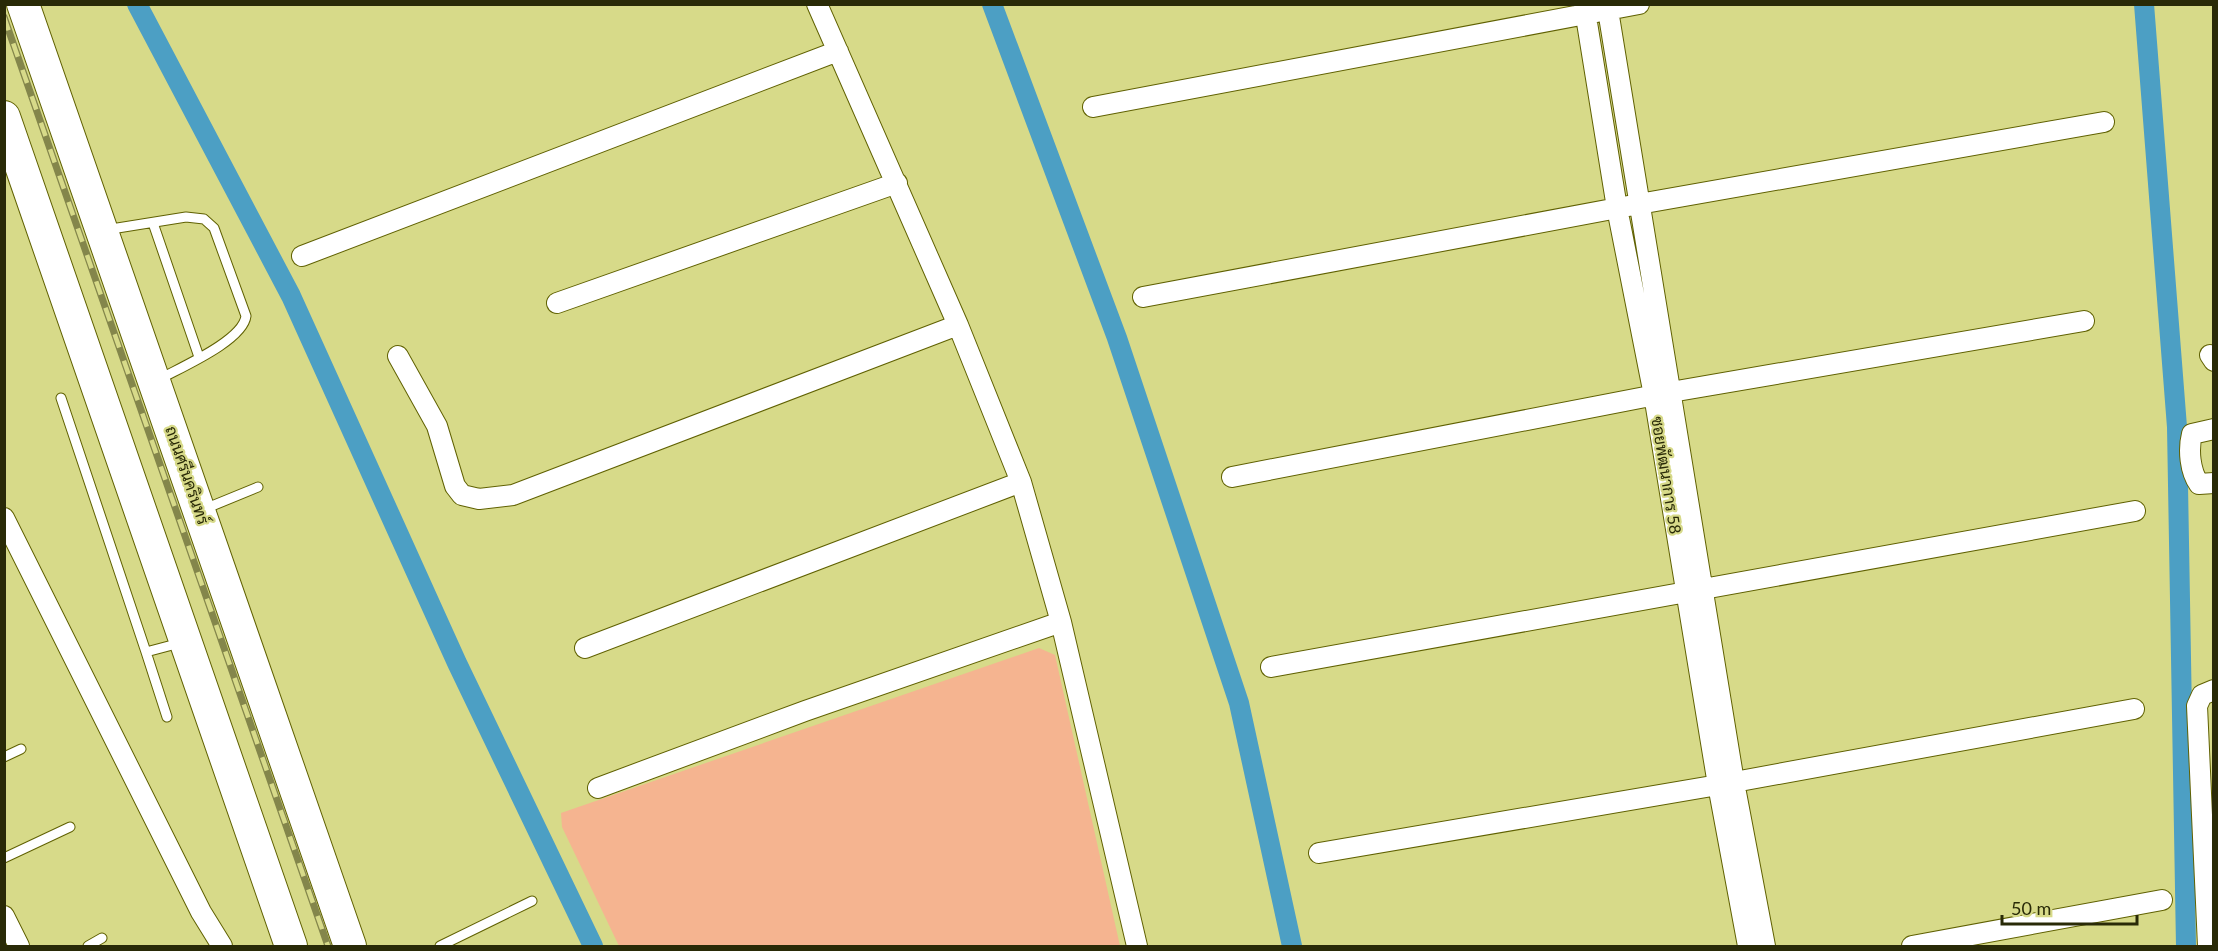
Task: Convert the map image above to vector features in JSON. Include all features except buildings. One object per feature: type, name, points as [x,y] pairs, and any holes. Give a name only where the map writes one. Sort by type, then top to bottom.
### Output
[{"type":"main road","name":"ถนนศรีนครินทร์","points":[[23,4],[156,381],[350,946]]},
{"type":"main road","points":[[7,134],[291,946]]},
{"type":"street","points":[[818,4],[958,325],[1021,482],[1061,622],[1137,946]]},
{"type":"street","points":[[1093,107],[1584,9],[1639,4]]},
{"type":"street","name":"ซอยพัฒนาการ 58","points":[[1608,7],[1639,204],[1663,394],[1726,784],[1748,946]]},
{"type":"street","name":"ซอยพัฒนาการ 58","points":[[1584,9],[1617,208],[1663,394]]},
{"type":"street","points":[[302,256],[838,51]]},
{"type":"street","points":[[1143,297],[1617,208],[2104,122]]},
{"type":"street","points":[[557,303],[897,183]]},
{"type":"street","points":[[1232,477],[1663,394],[2084,321]]},
{"type":"street","points":[[398,356],[437,426],[455,486],[462,495],[479,499],[513,495],[958,325]]},
{"type":"street","points":[[2214,429],[2192,434],[2190,443],[2193,475],[2199,484],[2214,483]]},
{"type":"street","points":[[585,648],[1021,482]]},
{"type":"street","points":[[1271,667],[2135,511]]},
{"type":"street","points":[[4,518],[201,912],[222,946]]},
{"type":"street","points":[[598,788],[805,711],[1061,622]]},
{"type":"street","points":[[2208,946],[2209,887],[2197,706],[2202,695],[2214,690]]},
{"type":"street","points":[[1319,853],[1726,784],[2134,709]]},
{"type":"street","name":"ซอยพัฒนาการ 58","points":[[1726,784],[1765,946]]},
{"type":"street","points":[[1912,946],[2162,900]]},
{"type":"street","points":[[4,916],[19,946]]},
{"type":"lane","points":[[103,231],[186,217],[204,219],[214,228],[246,316],[245,324],[235,336],[156,381]]},
{"type":"lane","points":[[153,223],[199,357]]},
{"type":"lane","points":[[61,398],[167,717]]},
{"type":"lane","points":[[200,511],[258,487]]},
{"type":"lane","points":[[146,652],[186,642]]},
{"type":"lane","points":[[4,757],[21,749]]},
{"type":"lane","points":[[4,858],[70,827]]},
{"type":"lane","points":[[440,946],[532,901]]},
{"type":"lane","points":[[88,946],[102,938]]},
{"type":"shaded area","points":[[1039,648],[1055,655],[1120,946],[619,946],[562,827],[561,813]]},
{"type":"waterway","points":[[137,4],[291,296],[457,663],[593,946]]},
{"type":"waterway","points":[[992,4],[1117,338],[1239,703],[1292,946]]},
{"type":"waterway","points":[[2144,4],[2177,427],[2186,946]]},
{"type":"railway","points":[[4,17],[328,946]]}]
